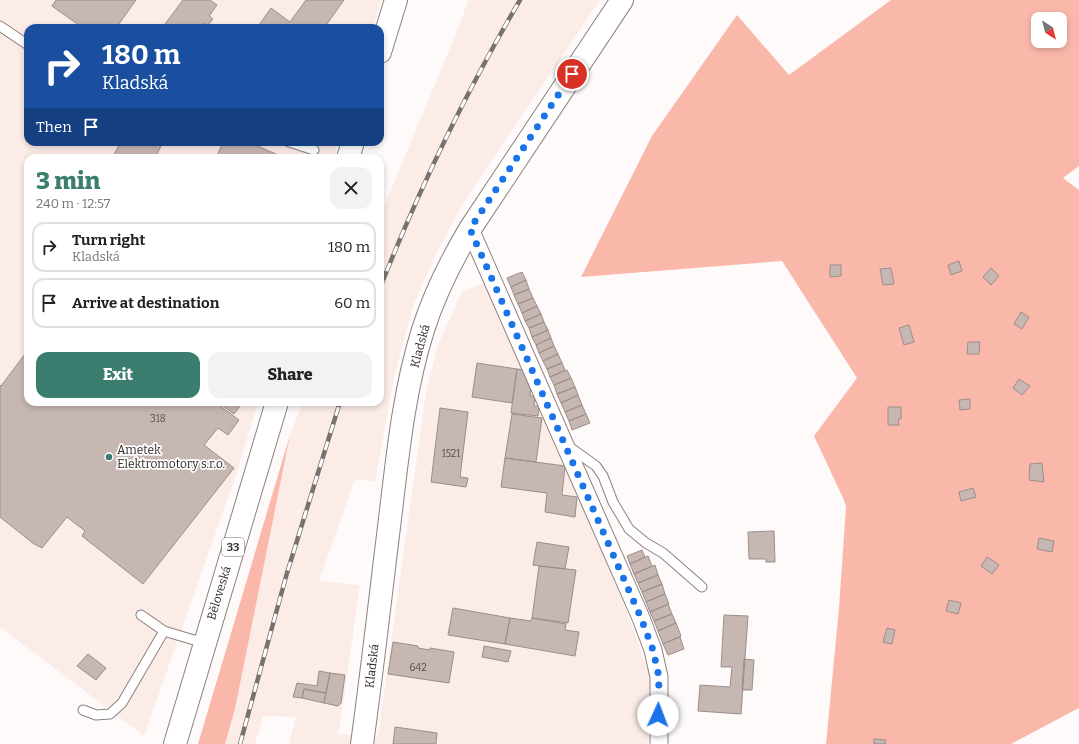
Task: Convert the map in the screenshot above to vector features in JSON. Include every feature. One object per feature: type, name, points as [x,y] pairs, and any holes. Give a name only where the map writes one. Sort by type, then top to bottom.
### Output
[{"type":"main road","points":[[384,39],[396,0]]},
{"type":"main road","name":"Kladská","points":[[362,744],[399,444],[423,330],[441,283],[453,258],[470,229],[622,0]]},
{"type":"main road","name":"Běloveská","points":[[175,744],[276,406]]},
{"type":"street","points":[[470,229],[641,618],[653,650],[659,677],[659,744]]},
{"type":"lane","points":[[0,26],[24,42]]},
{"type":"lane","points":[[302,146],[314,150]]},
{"type":"lane","points":[[564,443],[596,466],[603,476],[613,502],[629,529],[646,543],[663,553],[702,586]]},
{"type":"lane","points":[[141,615],[164,631],[204,643]]},
{"type":"lane","points":[[83,710],[96,715],[110,714],[122,703],[164,631]]},
{"type":"shaded area","points":[[0,0],[381,0],[374,24],[24,24],[24,146],[337,146],[334,154],[24,154],[24,406],[257,406],[236,475],[144,736],[0,627]]},
{"type":"shaded area","points":[[468,0],[600,0],[464,202],[435,256],[413,306],[394,378],[375,482],[355,479],[319,581],[360,585],[338,734],[378,737],[425,398],[437,347],[462,292],[486,282],[563,466],[573,465],[652,681],[648,743],[289,744],[296,717],[263,716],[255,744],[225,744],[235,709],[290,435],[301,406],[384,406],[384,206],[460,24]]},
{"type":"shaded area","points":[[891,0],[1079,0],[1079,166],[1063,178],[1079,190],[1079,708],[1011,744],[826,744],[839,608],[846,507],[814,436],[857,378],[782,261],[581,277],[652,136],[737,15],[789,75]]},
{"type":"shaded area","points":[[290,435],[235,709],[225,744],[198,744]]},
{"type":"building","points":[[56,0],[136,0],[119,24],[77,24],[52,6]]},
{"type":"building","points":[[183,0],[210,0],[217,5],[209,16],[213,19],[209,24],[165,24]]},
{"type":"building","points":[[306,0],[344,0],[327,24],[260,24],[271,8],[290,22]]},
{"type":"building","points":[[119,146],[161,146],[157,154],[114,154]]},
{"type":"building","points":[[221,146],[257,146],[276,154],[218,154]]},
{"type":"building","points":[[959,261],[962,271],[951,275],[948,265]]},
{"type":"building","points":[[830,265],[841,265],[841,276],[830,277]]},
{"type":"building","points":[[891,268],[894,284],[883,285],[880,269]]},
{"type":"building","points":[[991,268],[999,276],[991,285],[983,277]]},
{"type":"building","points":[[522,272],[526,280],[511,287],[507,278]]},
{"type":"building","points":[[526,280],[529,289],[514,295],[511,287]]},
{"type":"building","points":[[529,289],[533,298],[518,304],[514,295]]},
{"type":"building","points":[[533,298],[537,306],[522,313],[518,304]]},
{"type":"building","points":[[537,306],[541,314],[525,321],[522,313]]},
{"type":"building","points":[[1021,312],[1029,317],[1022,329],[1014,324]]},
{"type":"building","points":[[541,314],[544,322],[529,328],[525,321]]},
{"type":"building","points":[[544,322],[548,330],[532,337],[529,328]]},
{"type":"building","points":[[909,325],[914,342],[904,345],[899,328]]},
{"type":"building","points":[[548,330],[551,338],[536,345],[532,337]]},
{"type":"building","points":[[551,338],[554,346],[539,353],[536,345]]},
{"type":"building","points":[[968,342],[980,342],[979,354],[967,354]]},
{"type":"building","points":[[554,346],[558,354],[543,361],[539,353]]},
{"type":"building","points":[[558,354],[562,363],[547,369],[543,361]]},
{"type":"building","name":"Ametek Elektromotory s.r.o.","points":[[24,355],[24,406],[220,406],[239,420],[228,435],[218,428],[204,445],[234,468],[143,584],[82,536],[85,531],[67,517],[42,548],[34,544],[0,517],[0,385],[1,386]]},
{"type":"building","points":[[477,363],[517,369],[512,403],[472,397]]},
{"type":"building","points":[[562,363],[565,370],[550,377],[547,369]]},
{"type":"building","points":[[517,369],[524,370],[531,387],[530,396],[535,396],[534,406],[539,406],[538,416],[511,413]]},
{"type":"building","points":[[567,370],[571,378],[554,385],[550,377]]},
{"type":"building","points":[[571,378],[575,387],[557,394],[554,385]]},
{"type":"building","points":[[1019,379],[1030,386],[1022,395],[1013,388]]},
{"type":"building","points":[[575,387],[578,395],[561,403],[557,394]]},
{"type":"building","points":[[578,395],[582,405],[565,412],[561,403]]},
{"type":"building","points":[[970,399],[970,409],[960,410],[959,400]]},
{"type":"building","points":[[582,405],[586,414],[569,421],[565,412]]},
{"type":"building","points":[[223,406],[240,406],[234,414]]},
{"type":"building","points":[[888,407],[901,407],[901,419],[898,419],[899,425],[888,425]]},
{"type":"building","points":[[440,408],[468,412],[460,477],[468,478],[466,487],[431,482]]},
{"type":"building","points":[[512,414],[542,418],[536,462],[505,458]]},
{"type":"building","points":[[586,414],[590,423],[572,430],[569,421]]},
{"type":"building","points":[[505,458],[565,466],[562,495],[577,497],[575,517],[545,512],[547,493],[501,487]]},
{"type":"building","points":[[1042,463],[1044,482],[1029,480],[1030,464]]},
{"type":"building","points":[[973,488],[976,497],[961,501],[959,492]]},
{"type":"building","points":[[774,531],[775,562],[766,562],[766,559],[749,559],[748,532]]},
{"type":"building","points":[[1039,538],[1054,541],[1052,552],[1037,549]]},
{"type":"building","points":[[537,542],[569,547],[565,569],[533,565]]},
{"type":"building","points":[[642,550],[645,557],[630,564],[627,556]]},
{"type":"building","points":[[648,556],[652,566],[634,574],[630,564]]},
{"type":"building","points":[[987,557],[999,565],[992,574],[981,566]]},
{"type":"building","points":[[655,565],[658,575],[638,583],[634,574]]},
{"type":"building","points":[[539,566],[576,570],[568,623],[532,618]]},
{"type":"building","points":[[658,575],[662,584],[642,592],[638,583]]},
{"type":"building","points":[[662,584],[665,594],[646,602],[642,592]]},
{"type":"building","points":[[665,594],[669,604],[650,612],[646,602]]},
{"type":"building","points":[[949,600],[961,603],[958,614],[946,611]]},
{"type":"building","points":[[668,604],[672,614],[654,621],[650,612]]},
{"type":"building","points":[[453,608],[510,618],[505,644],[448,635]]},
{"type":"building","points":[[672,614],[676,623],[658,631],[654,621]]},
{"type":"building","points":[[724,615],[748,616],[741,714],[698,711],[700,685],[730,687],[732,667],[721,667]]},
{"type":"building","points":[[510,618],[531,621],[532,618],[566,624],[565,630],[579,632],[575,656],[505,644]]},
{"type":"building","points":[[676,623],[681,636],[663,644],[658,631]]},
{"type":"building","points":[[887,628],[895,630],[892,644],[883,642]]},
{"type":"building","points":[[680,637],[684,649],[668,655],[663,644]]},
{"type":"building","points":[[393,642],[418,646],[418,648],[430,650],[430,648],[454,652],[449,683],[388,674]]},
{"type":"building","points":[[484,646],[511,651],[508,662],[482,657]]},
{"type":"building","points":[[88,654],[106,668],[96,680],[77,666]]},
{"type":"building","points":[[744,659],[754,660],[752,690],[742,690]]},
{"type":"building","points":[[319,671],[330,673],[326,693],[304,689],[302,698],[293,697],[297,683],[317,686]]},
{"type":"building","points":[[330,673],[345,675],[341,703],[338,706],[324,703]]},
{"type":"building","points":[[304,689],[326,693],[324,703],[302,698]]},
{"type":"building","points":[[395,727],[437,733],[436,744],[393,744]]},
{"type":"building","points":[[874,739],[886,740],[885,744],[874,744]]},
{"type":"railway","points":[[384,278],[444,141],[462,105],[520,0]]},
{"type":"railway","points":[[240,744],[287,573],[339,406]]},
{"type":"place","name":"Ametek Elektromotory s.r.o.","points":[[109,457]]},
{"type":"route","points":[[572,74],[470,229],[641,618],[653,650],[659,677],[658,715]]}]
